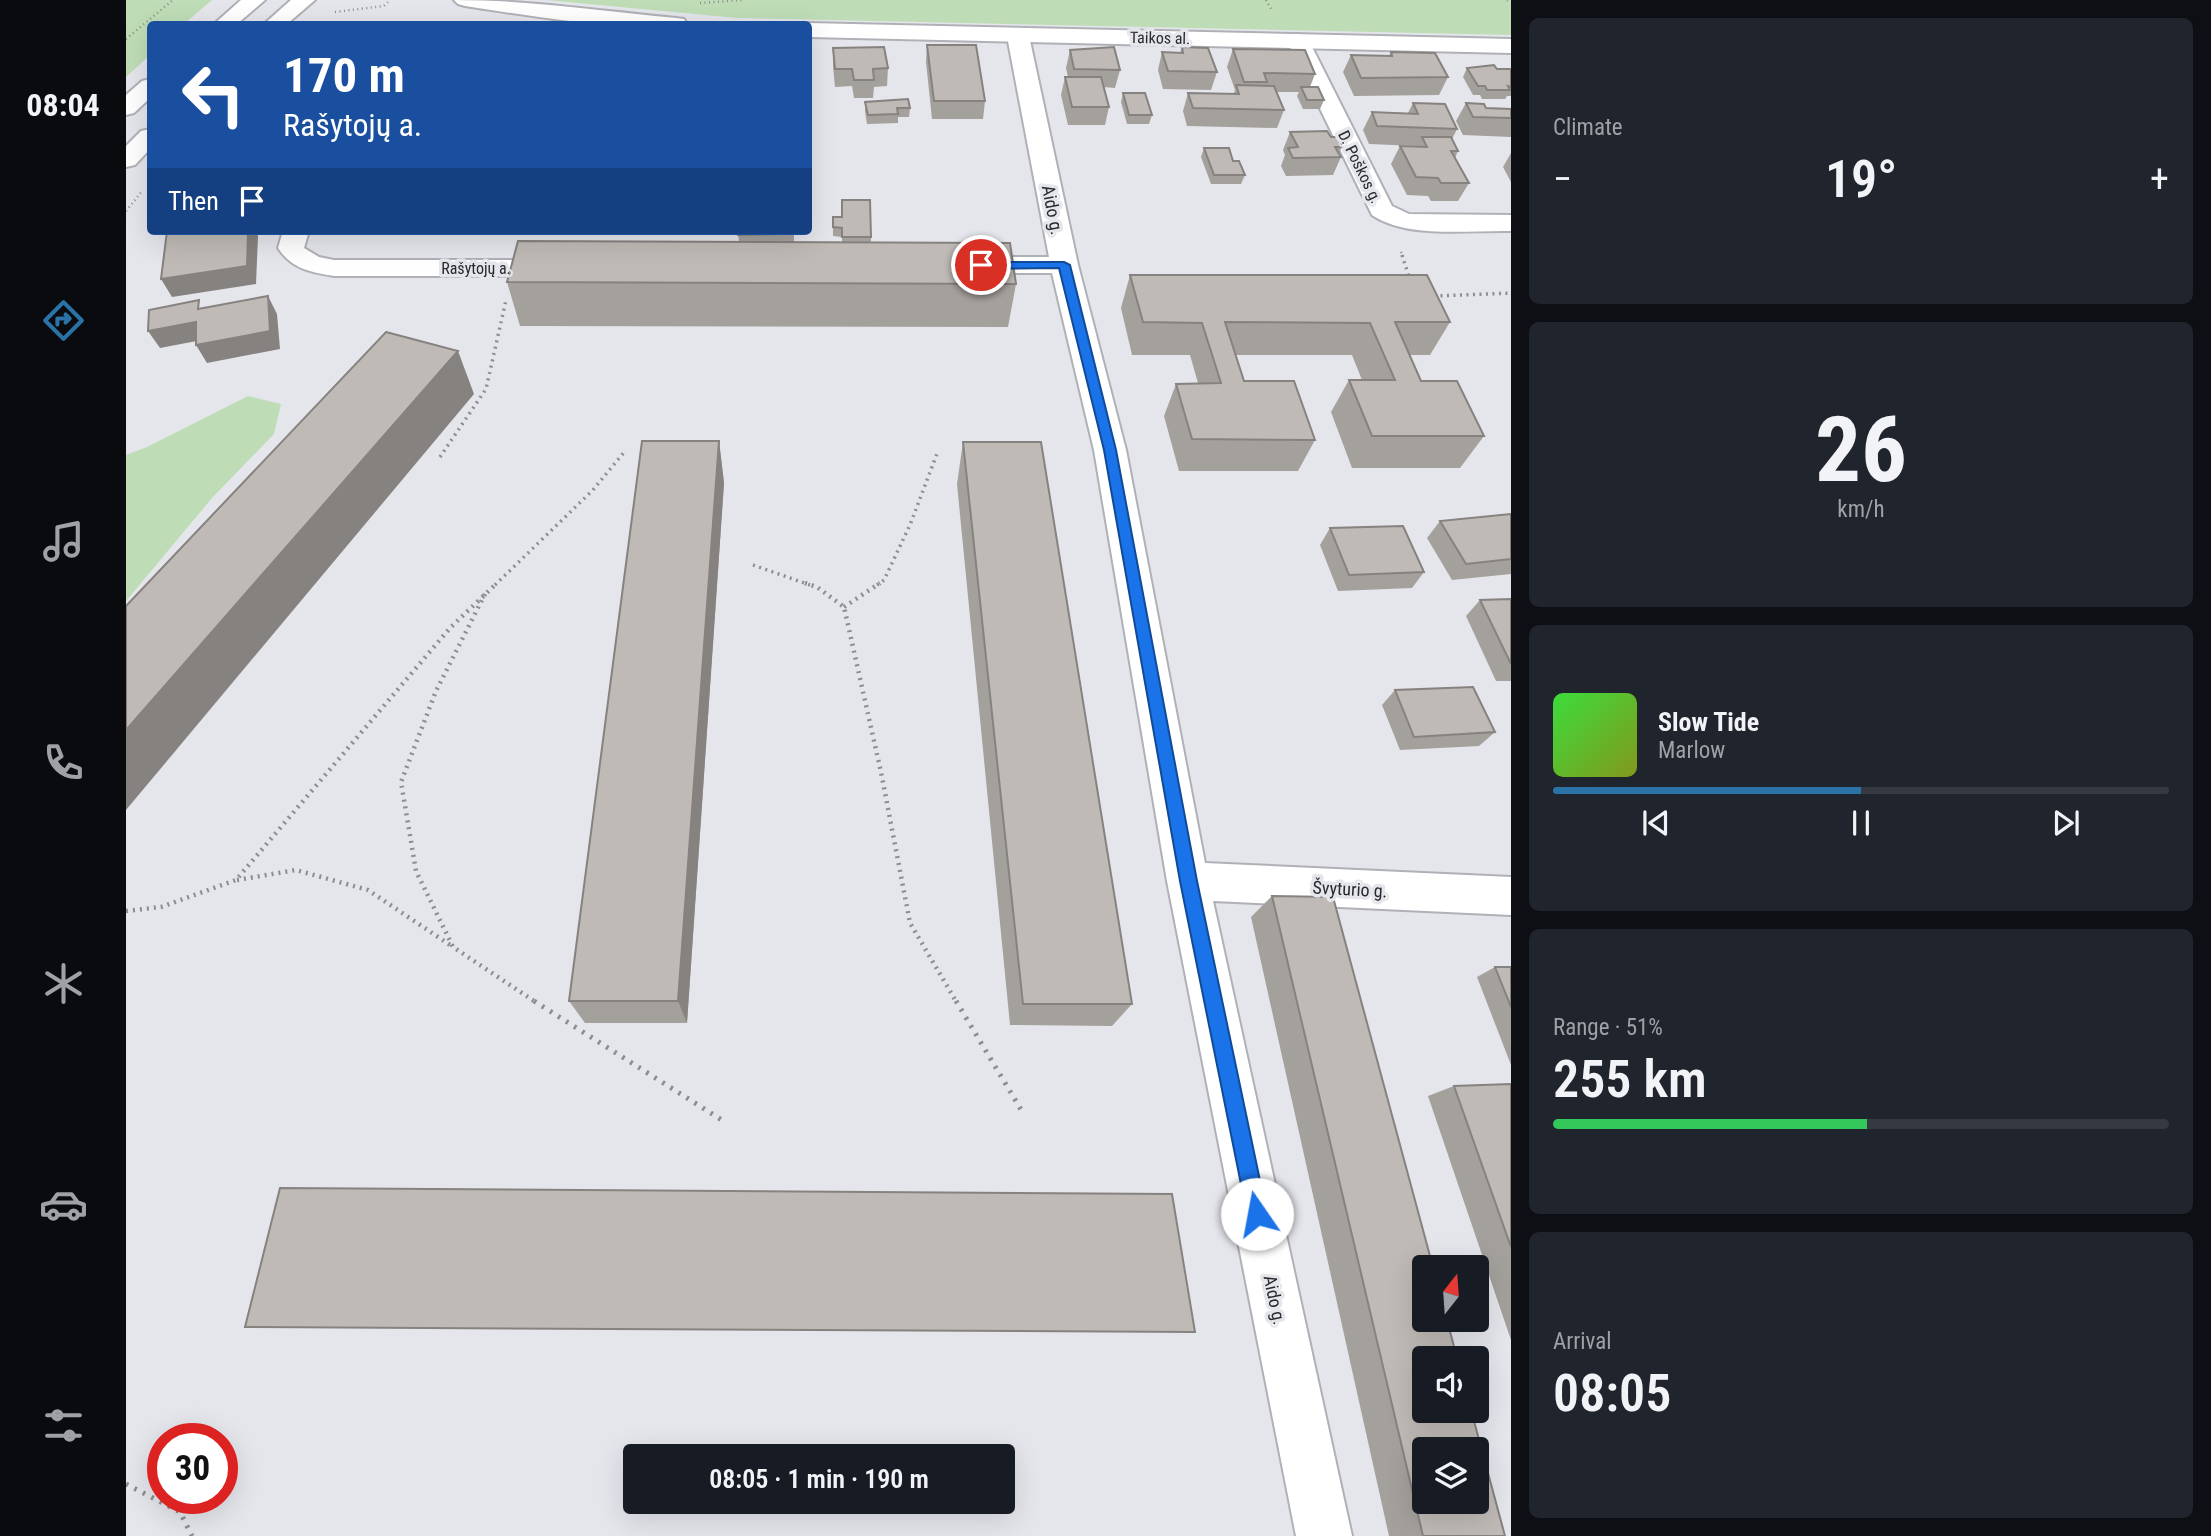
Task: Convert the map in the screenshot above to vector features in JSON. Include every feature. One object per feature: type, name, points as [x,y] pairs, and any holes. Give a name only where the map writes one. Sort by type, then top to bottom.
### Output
[{"type":"street","points":[[229,21],[254,0]]},
{"type":"street","points":[[278,21],[304,0]]},
{"type":"street","points":[[465,0],[568,15],[640,21]]},
{"type":"street","name":"Taikos al.","points":[[812,30],[1511,46]]},
{"type":"street","name":"Aido g.","points":[[1018,36],[1064,265],[1110,450],[1188,881],[1324,1536]]},
{"type":"street","name":"D. Poškos g.","points":[[1298,41],[1381,210],[1396,220],[1511,223]]},
{"type":"street","points":[[126,108],[147,89]]},
{"type":"street","points":[[126,160],[147,139]]},
{"type":"street","name":"Rašytojų a.","points":[[295,235],[291,248],[296,256],[309,263],[334,268],[581,268]]},
{"type":"street","points":[[940,266],[1064,265]]},
{"type":"street","name":"Švyturio g.","points":[[1188,881],[1511,896]]},
{"type":"path","points":[[148,21],[173,0]]},
{"type":"path","points":[[326,13],[384,6],[390,0]]},
{"type":"path","points":[[126,39],[147,22]]},
{"type":"path","points":[[126,211],[147,185]]},
{"type":"path","points":[[1396,220],[1396,235],[1411,285]]},
{"type":"path","points":[[440,457],[486,389],[497,351],[512,268]]},
{"type":"path","points":[[1429,296],[1511,293]]},
{"type":"path","points":[[236,880],[450,628],[593,490],[625,451]]},
{"type":"path","points":[[844,607],[884,580],[910,525],[938,451]]},
{"type":"path","points":[[753,565],[817,587],[844,607],[881,772],[910,923],[1023,1113]]},
{"type":"path","points":[[453,947],[416,871],[401,782],[436,691],[485,594]]},
{"type":"path","points":[[126,911],[161,907],[236,880],[296,870],[368,890],[608,1050],[725,1122]]},
{"type":"path","points":[[126,1485],[180,1512],[192,1536]]},
{"type":"green space","points":[[126,0],[212,0],[188,21],[147,21],[147,58],[126,77]]},
{"type":"green space","points":[[546,0],[1511,0],[1511,35],[737,18]]},
{"type":"green space","points":[[248,396],[281,404],[274,434],[212,498],[126,601],[126,455]]},
{"type":"building","points":[[927,45],[976,45],[985,101],[934,101]]},
{"type":"building","points":[[884,47],[888,68],[873,69],[874,80],[854,80],[852,69],[835,69],[833,48]]},
{"type":"building","points":[[1114,47],[1120,70],[1074,69],[1070,50]]},
{"type":"building","points":[[1182,47],[1208,48],[1217,72],[1168,71],[1162,52],[1183,53]]},
{"type":"building","points":[[1233,49],[1305,50],[1315,74],[1264,73],[1267,82],[1244,82]]},
{"type":"building","points":[[1391,52],[1435,53],[1448,77],[1361,78],[1351,55],[1392,56]]},
{"type":"building","points":[[1494,65],[1497,69],[1511,70],[1511,87],[1508,86],[1510,90],[1487,90],[1485,86],[1478,86],[1467,68]]},
{"type":"building","points":[[1065,77],[1101,77],[1109,107],[1072,107]]},
{"type":"building","points":[[1236,85],[1274,86],[1284,110],[1193,108],[1188,93],[1239,94]]},
{"type":"building","points":[[1301,87],[1318,87],[1324,100],[1307,100]]},
{"type":"building","points":[[1123,93],[1145,93],[1152,115],[1129,115]]},
{"type":"building","points":[[908,99],[910,108],[897,108],[898,114],[868,115],[865,102]]},
{"type":"building","points":[[1413,103],[1445,104],[1457,129],[1377,126],[1372,112],[1418,114]]},
{"type":"building","points":[[1466,103],[1484,104],[1486,108],[1511,109],[1511,118],[1473,117]]},
{"type":"building","points":[[1327,131],[1331,137],[1337,137],[1342,147],[1335,147],[1341,157],[1293,158],[1288,148],[1298,147],[1290,132]]},
{"type":"building","points":[[1422,137],[1451,137],[1458,151],[1451,151],[1469,183],[1441,183],[1438,178],[1416,177],[1400,146],[1427,147]]},
{"type":"building","points":[[1204,148],[1229,148],[1233,161],[1239,161],[1245,175],[1214,175]]},
{"type":"building","points":[[842,200],[870,200],[871,237],[842,237],[842,228],[833,227],[833,217],[842,217]]},
{"type":"building","points":[[166,235],[248,235],[247,266],[161,279]]},
{"type":"building","points":[[518,241],[1010,243],[1016,284],[507,282]]},
{"type":"building","points":[[1130,275],[1427,275],[1450,322],[1395,322],[1421,381],[1457,381],[1484,436],[1372,436],[1349,380],[1395,380],[1370,323],[1225,322],[1244,381],[1294,381],[1315,440],[1192,439],[1176,384],[1221,383],[1202,323],[1143,322]]},
{"type":"building","points":[[268,296],[270,331],[196,345],[196,322],[148,331],[149,310],[199,300],[198,309]]},
{"type":"building","points":[[386,332],[458,351],[126,730],[126,606]]},
{"type":"building","points":[[642,441],[719,441],[678,1001],[569,1001]]},
{"type":"building","points":[[963,442],[1041,442],[1132,1004],[1023,1004]]},
{"type":"building","points":[[1511,514],[1511,559],[1466,564],[1440,521]]},
{"type":"building","points":[[1403,526],[1424,572],[1349,575],[1330,528]]},
{"type":"building","points":[[1511,599],[1511,664],[1480,600]]},
{"type":"building","points":[[1473,687],[1495,732],[1414,737],[1395,690]]},
{"type":"building","points":[[1272,896],[1333,897],[1430,1255],[1412,1255],[1412,1332],[1450,1332],[1454,1346],[1412,1346],[1412,1423],[1475,1423],[1478,1437],[1412,1437],[1412,1489]]},
{"type":"building","points":[[1495,967],[1511,967],[1511,1007]]},
{"type":"building","points":[[1511,1084],[1511,1247],[1454,1086]]},
{"type":"building","points":[[280,1188],[1172,1194],[1195,1332],[245,1327]]},
{"type":"building","points":[[1489,1477],[1505,1536],[1423,1536],[1418,1514],[1489,1514]]},
{"type":"route","points":[[981,265],[1064,265],[1110,450],[1188,881],[1257,1214]]}]
